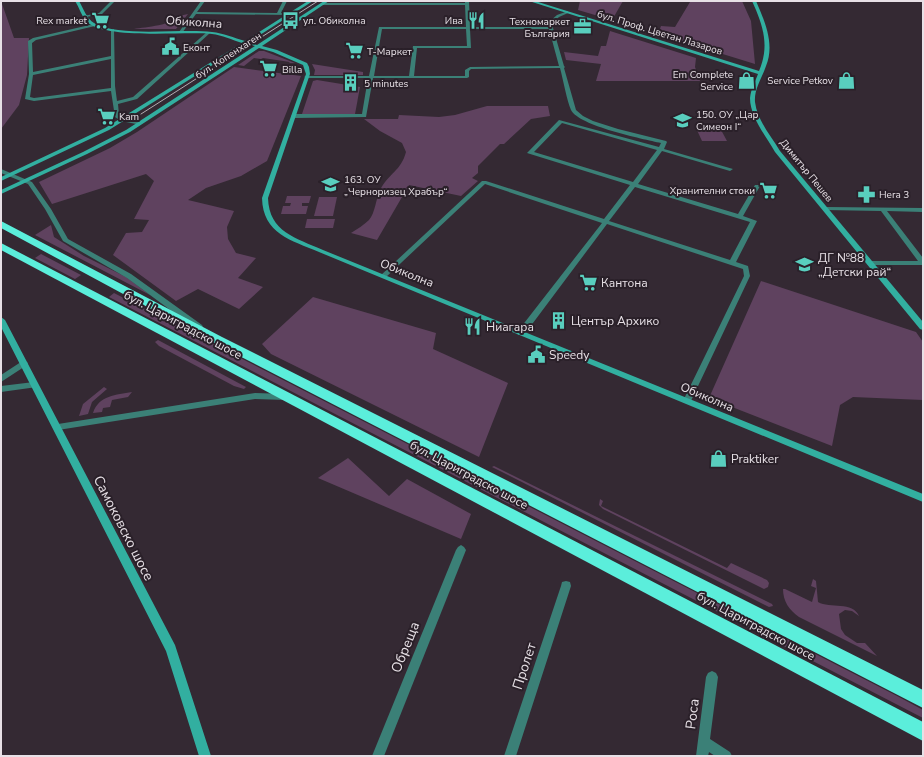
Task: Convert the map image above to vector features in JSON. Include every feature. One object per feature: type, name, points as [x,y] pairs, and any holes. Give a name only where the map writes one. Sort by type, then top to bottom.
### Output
[{"type":"highway","name":"бул. Цариградско шосе","points":[[1,224],[47,250],[218,340],[923,699]]},
{"type":"highway","name":"бул. Цариградско шосе","points":[[1,246],[923,732]]},
{"type":"main road","points":[[77,1],[85,16],[94,25]]},
{"type":"main road","name":"бул. Копенхаген","points":[[1,180],[83,142],[123,120],[312,1]]},
{"type":"main road","name":"бул. Копенхаген","points":[[1,192],[85,154],[139,124],[327,1]]},
{"type":"main road","name":"бул. Проф. Цветан Лазаров","points":[[531,1],[760,73]]},
{"type":"main road","name":"Димитър Пешев","points":[[754,1],[763,23],[767,59],[753,92],[753,104],[766,132],[778,152],[923,327]]},
{"type":"main road","name":"Обиколна","points":[[94,25],[113,30],[208,32],[246,42],[303,62],[308,70],[264,205],[266,216],[279,231],[292,238],[383,276],[923,498]]},
{"type":"main road","name":"Самоковско шосе","points":[[1,320],[34,385],[58,427],[171,649],[205,756]]},
{"type":"street","points":[[85,16],[100,14],[113,1]]},
{"type":"street","points":[[181,32],[203,1]]},
{"type":"street","points":[[279,13],[285,1]]},
{"type":"street","points":[[322,4],[467,2],[469,47],[415,47],[411,77]]},
{"type":"street","points":[[567,12],[558,16],[551,22],[551,28],[572,106],[579,116],[730,169]]},
{"type":"street","points":[[194,13],[290,14]]},
{"type":"street","points":[[94,25],[35,39],[30,42],[31,74],[27,98],[34,100],[113,89]]},
{"type":"street","points":[[294,116],[364,116],[380,28],[551,28]]},
{"type":"street","points":[[113,30],[113,89],[117,116],[123,120],[139,124]]},
{"type":"street","points":[[115,103],[135,98],[208,32]]},
{"type":"street","points":[[31,74],[112,57]]},
{"type":"street","points":[[306,77],[467,77],[467,70],[472,68],[562,67]]},
{"type":"street","points":[[662,146],[560,121],[530,153],[754,221],[732,263]]},
{"type":"street","points":[[521,333],[662,146]]},
{"type":"street","points":[[1,171],[25,181],[32,186],[65,240],[129,276],[218,340]]},
{"type":"street","points":[[383,276],[484,182],[746,268],[747,276],[687,401]]},
{"type":"street","points":[[740,216],[757,186]]},
{"type":"street","points":[[827,210],[923,210]]},
{"type":"street","points":[[883,210],[923,263]]},
{"type":"street","points":[[870,263],[923,263]]},
{"type":"street","points":[[1,379],[24,363]]},
{"type":"street","points":[[1,389],[34,385]]},
{"type":"street","points":[[58,427],[255,396],[287,397]]},
{"type":"street","name":"Обреща","points":[[378,756],[461,550]]},
{"type":"street","name":"Пролет","points":[[510,756],[566,586]]},
{"type":"street","name":"Роса","points":[[702,756],[712,677]]},
{"type":"street","points":[[703,741],[726,756]]},
{"type":"shaded area","points":[[1,1],[14,38],[29,38],[27,75],[19,105],[1,129]]},
{"type":"shaded area","points":[[580,1],[623,1],[612,20],[578,10]]},
{"type":"shaded area","points":[[684,1],[742,1],[751,21],[755,64],[658,34],[661,26],[675,27],[690,2]]},
{"type":"shaded area","points":[[188,14],[176,29],[134,29],[165,24],[171,22],[179,16]]},
{"type":"shaded area","points":[[610,31],[696,58],[695,67],[700,81],[596,81],[601,64],[566,60],[564,52],[598,56],[601,46],[606,46]]},
{"type":"shaded area","points":[[259,51],[264,51],[295,63],[254,58],[244,66],[238,65]]},
{"type":"shaded area","points":[[312,64],[363,72],[363,75],[314,75],[315,70]]},
{"type":"shaded area","points":[[234,67],[301,76],[267,161],[241,176],[206,188],[188,200],[234,211],[227,227],[228,239],[236,253],[256,258],[238,278],[263,287],[239,309],[198,289],[176,301],[113,255],[126,233],[142,232],[149,220],[134,219],[154,181],[146,174],[52,204],[39,182],[110,148],[137,132]]},
{"type":"shaded area","points":[[317,80],[360,87],[355,114],[302,114],[313,81]]},
{"type":"shaded area","points":[[487,106],[548,106],[550,116],[531,119],[504,144],[500,144],[478,166],[478,173],[472,178],[478,181],[461,196],[409,185],[377,240],[351,233],[369,220],[383,184],[401,164],[406,152],[402,143],[380,131],[364,119],[398,119],[399,115],[439,117],[455,115]]},
{"type":"shaded area","points":[[696,128],[720,128],[727,141],[702,141]]},
{"type":"shaded area","points":[[287,196],[311,196],[309,203],[302,203],[302,206],[308,206],[306,214],[281,214],[283,206],[290,206],[291,203],[285,203]]},
{"type":"shaded area","points":[[319,197],[337,197],[333,216],[314,216]]},
{"type":"shaded area","points":[[307,219],[335,219],[333,228],[305,228]]},
{"type":"shaded area","points":[[51,225],[54,237],[84,256],[126,277],[150,295],[35,235]]},
{"type":"shaded area","points":[[41,254],[81,275],[75,279],[35,258]]},
{"type":"shaded area","points":[[761,281],[916,332],[923,342],[923,400],[853,397],[840,405],[832,446],[709,398]]},
{"type":"shaded area","points":[[114,293],[899,697],[923,710],[923,718],[109,297]]},
{"type":"shaded area","points":[[313,297],[436,333],[433,349],[508,383],[479,457],[271,354],[262,344]]},
{"type":"shaded area","points":[[158,340],[246,387],[244,389],[234,386],[159,346],[155,342]]},
{"type":"shaded area","points":[[104,387],[107,389],[92,402],[88,414],[79,416],[83,404]]},
{"type":"shaded area","points":[[132,392],[128,397],[112,400],[110,407],[103,408],[102,412],[93,413],[99,403],[104,399],[114,395]]},
{"type":"shaded area","points":[[348,458],[389,496],[407,479],[471,514],[461,539],[318,478]]},
{"type":"shaded area","points":[[494,466],[772,604],[773,606],[769,607],[492,467]]},
{"type":"shaded area","points":[[600,499],[603,501],[601,506],[727,568],[731,563],[767,580],[769,583],[768,587],[764,589],[603,509],[599,505]]},
{"type":"shaded area","points":[[813,579],[816,581],[818,602],[852,608],[856,611],[859,616],[852,611],[845,610],[839,614],[841,629],[845,635],[857,643],[865,643],[877,656],[799,617],[792,611],[785,601],[783,589],[812,602],[816,588],[811,586]]},
{"type":"tram line","points":[[141,114],[318,1]]},
{"type":"place","name":"Rex market","points":[[100,20]]},
{"type":"place","name":"ул. Обиколна","points":[[290,20]]},
{"type":"place","name":"Ива","points":[[476,20]]},
{"type":"place","name":"Техномаркет България","points":[[583,27]]},
{"type":"place","name":"Еконт","points":[[170,47]]},
{"type":"place","name":"Т-Маркет","points":[[354,51]]},
{"type":"place","name":"Billa","points":[[269,69]]},
{"type":"place","name":"Em Complete Service","points":[[746,80]]},
{"type":"place","name":"Service Petkov","points":[[846,80]]},
{"type":"place","name":"5 minutes","points":[[351,83]]},
{"type":"place","name":"Kam","points":[[106,116]]},
{"type":"place","name":"150. ОУ „Цар Симеон I“","points":[[683,120]]},
{"type":"place","name":"163. ОУ „Черноризец Храбър“","points":[[331,185]]},
{"type":"place","name":"Хранителни стоки","points":[[768,190]]},
{"type":"place","name":"Hera 3","points":[[866,194]]},
{"type":"place","name":"ДГ №88 „Детски рай“","points":[[805,265]]},
{"type":"place","name":"Кантона","points":[[588,283]]},
{"type":"place","name":"Център Архико","points":[[558,321]]},
{"type":"place","name":"Ниагара","points":[[473,327]]},
{"type":"place","name":"Speedy","points":[[536,355]]},
{"type":"place","name":"Praktiker","points":[[718,459]]}]
